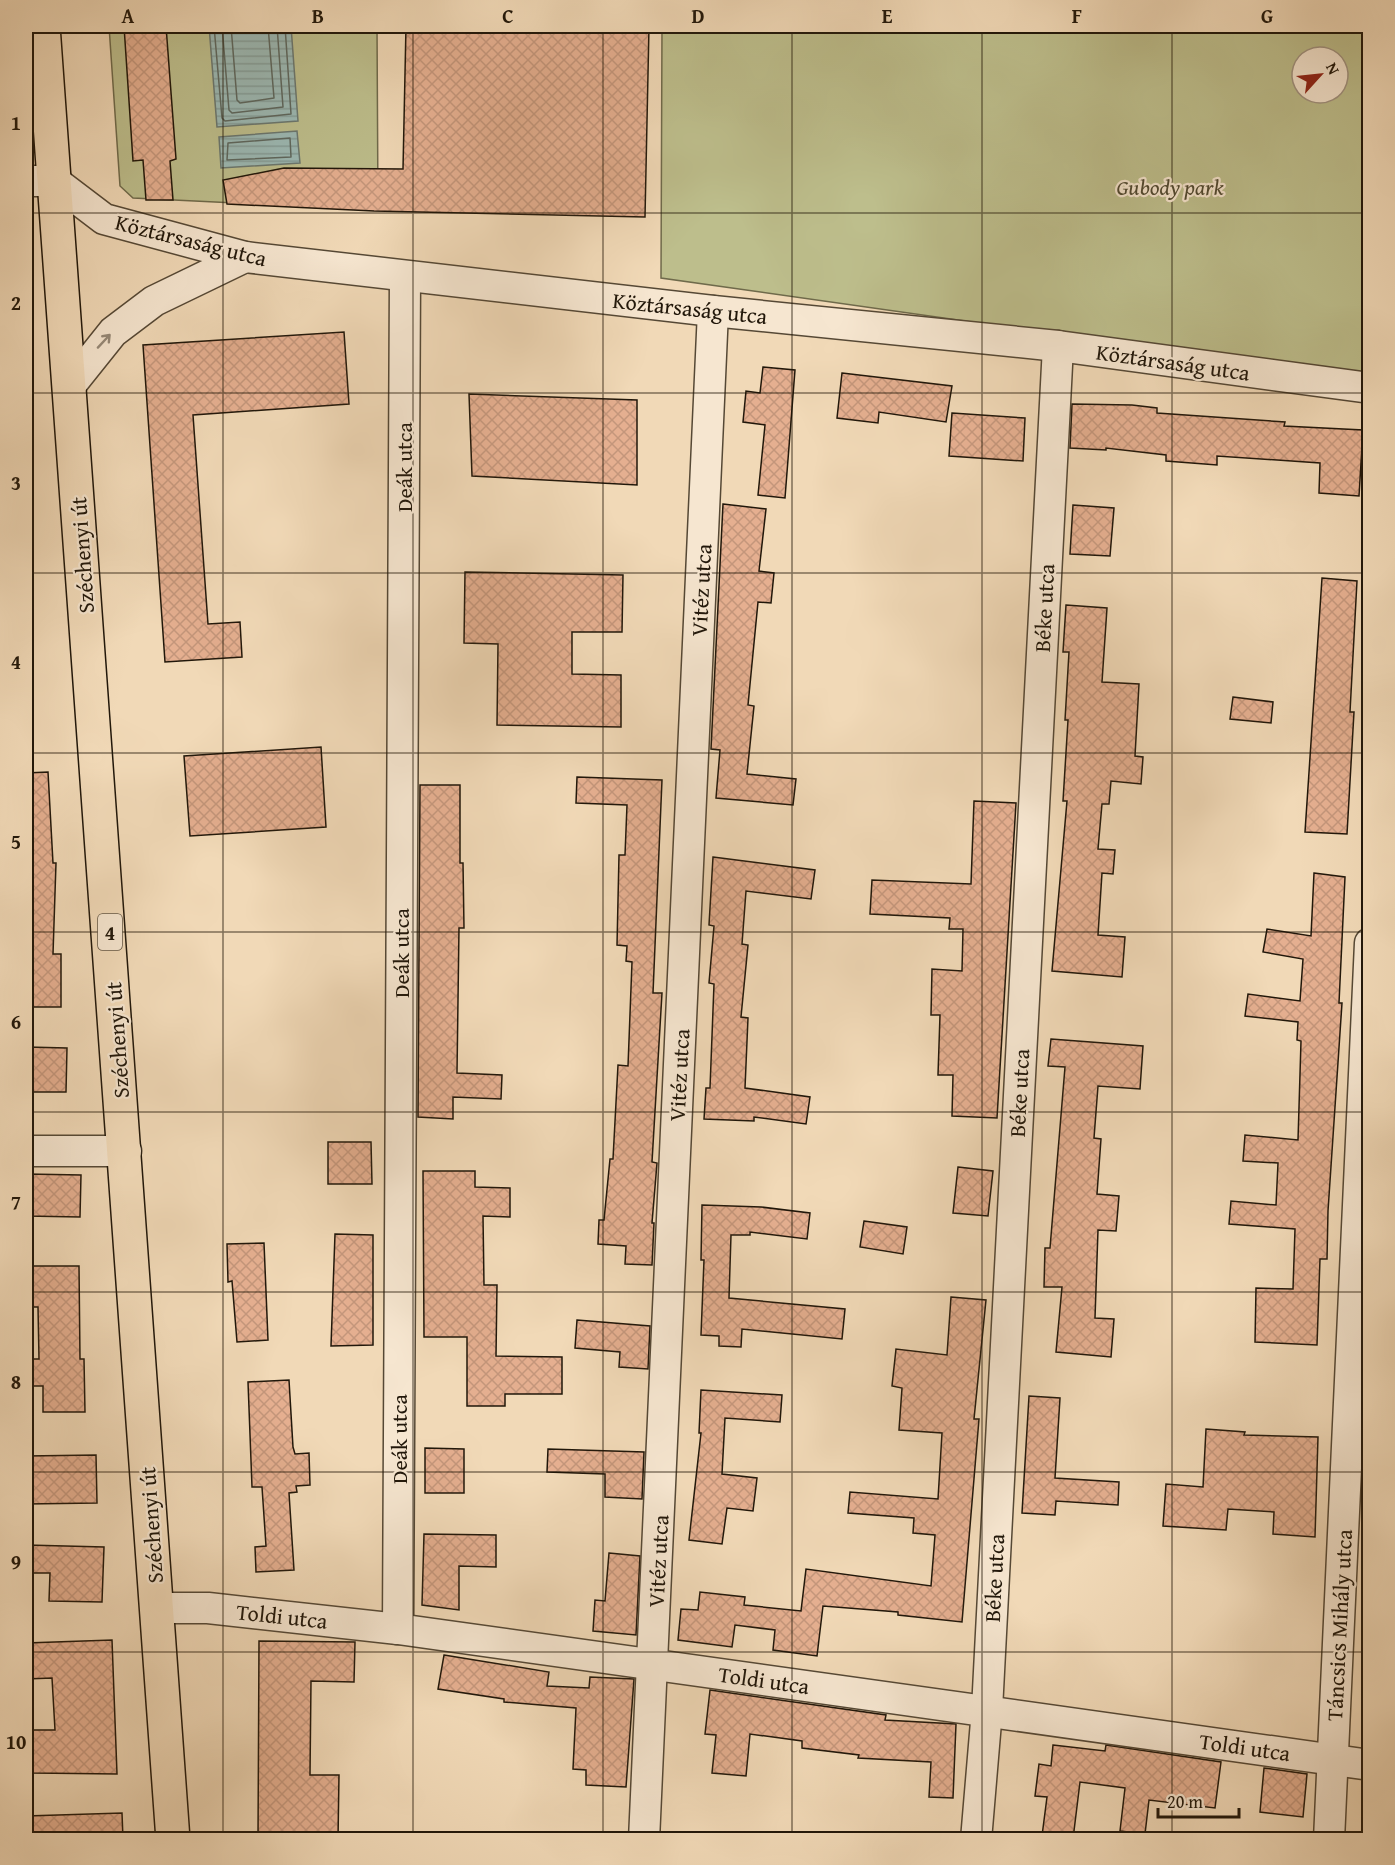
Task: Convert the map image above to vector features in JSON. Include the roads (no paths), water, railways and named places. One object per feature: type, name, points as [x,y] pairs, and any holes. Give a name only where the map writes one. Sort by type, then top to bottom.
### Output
[{"type":"main road","name":"Széchenyi út","points":[[43,26],[40,181],[69,387],[126,1151],[173,1839]]},
{"type":"street","name":"Köztársaság utca","points":[[40,181],[104,219],[245,256],[405,277],[1058,346],[1370,388]]},
{"type":"street","points":[[69,387],[112,332],[154,301],[245,256]]},
{"type":"street","name":"Deák utca","points":[[398,1629],[405,277]]},
{"type":"street","name":"Vitéz utca","points":[[644,1839],[713,311]]},
{"type":"street","name":"Béke utca","points":[[976,1839],[987,1710],[1058,346]]},
{"type":"street","name":"Táncsics Mihály utca","points":[[1329,1839],[1370,943]]},
{"type":"street","points":[[26,1151],[126,1151]]},
{"type":"street","name":"Toldi utca","points":[[157,1608],[208,1608],[398,1629],[1370,1765]]},
{"type":"water","points":[[209,26],[291,26],[298,121],[217,127]]},
{"type":"water","points":[[297,131],[300,163],[221,168],[219,137]]},
{"type":"park label","name":"Gubody park","points":[[1170,187]]}]
